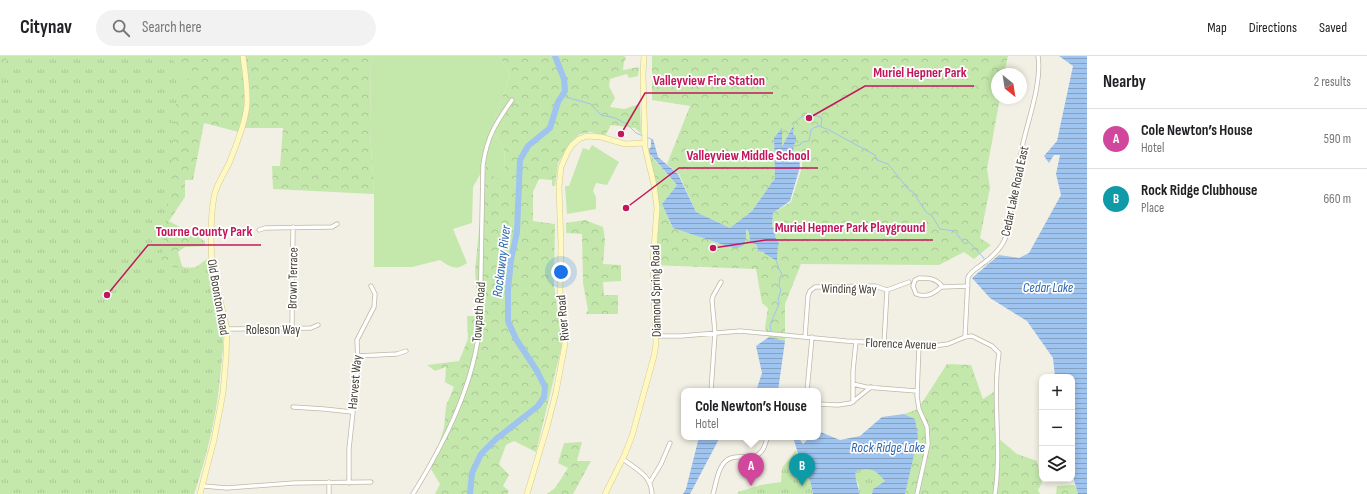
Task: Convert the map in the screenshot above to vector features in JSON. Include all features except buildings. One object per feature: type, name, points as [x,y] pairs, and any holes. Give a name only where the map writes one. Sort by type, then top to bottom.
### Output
[{"type":"street","name":"Old Boonton Road","points":[[200,494],[214,440],[226,369],[227,329],[212,267],[211,238],[215,193],[233,153],[246,112],[246,81],[243,56]]},
{"type":"street","name":"Diamond Spring Road","points":[[605,494],[623,459],[637,421],[654,356],[656,336],[652,273],[657,216],[656,201],[645,138],[643,74],[644,56]]},
{"type":"street","name":"Cedar Lake Road East","points":[[965,337],[968,277],[1003,244],[1005,239],[1039,68],[1038,56]]},
{"type":"street","name":"Towpath Road","points":[[412,494],[430,465],[447,431],[472,369],[479,337],[480,322],[481,196],[483,165],[485,152],[493,129],[499,117],[512,100]]},
{"type":"street","name":"River Road","points":[[527,494],[556,392],[565,344],[560,290],[559,177],[561,167],[568,151],[572,146],[580,139],[587,136],[601,137],[626,144],[645,138]]},
{"type":"street","points":[[259,230],[265,228],[332,227],[337,224]]},
{"type":"street","name":"Brown Terrace","points":[[292,329],[293,227]]},
{"type":"street","points":[[942,286],[936,292],[924,296],[916,294],[914,291],[914,282],[919,278],[927,278],[936,281],[942,286],[968,286]]},
{"type":"street","points":[[711,388],[715,333],[712,300],[721,282]]},
{"type":"street","points":[[884,343],[887,290],[909,282]]},
{"type":"street","name":"Harvest Way","points":[[349,483],[349,449],[358,365],[357,340],[374,307],[375,294],[371,286]]},
{"type":"street","name":"Winding Way","points":[[805,337],[808,296],[810,291],[815,287],[875,286],[887,290]]},
{"type":"street","name":"Roleson Way","points":[[227,329],[292,329],[310,328],[318,325]]},
{"type":"street","name":"Florence Avenue","points":[[656,336],[681,336],[740,331],[856,342],[919,345],[940,345],[965,337]]},
{"type":"street","points":[[965,337],[972,336],[992,346],[999,353],[996,407],[998,467],[995,494]]},
{"type":"street","points":[[807,388],[812,337]]},
{"type":"street","points":[[853,402],[856,342]]},
{"type":"street","points":[[917,494],[927,452],[928,439],[927,427],[919,409],[916,391],[919,345]]},
{"type":"street","points":[[357,356],[397,354],[406,351]]},
{"type":"street","points":[[853,384],[916,391]]},
{"type":"street","points":[[821,404],[838,405],[853,402],[871,387]]},
{"type":"street","points":[[293,407],[352,412]]},
{"type":"street","points":[[713,494],[718,474],[723,464],[731,458],[752,457],[757,455],[762,452],[766,440]]},
{"type":"street","points":[[650,482],[661,464],[670,443]]},
{"type":"street","points":[[623,459],[646,477],[650,482],[652,494]]},
{"type":"street","points":[[329,494],[330,482]]},
{"type":"street","points":[[203,486],[227,488],[278,483],[371,482]]},
{"type":"green space","points":[[0,56],[371,56],[370,130],[374,194],[273,189],[272,166],[280,166],[283,128],[242,128],[239,132],[204,123],[193,180],[185,180],[185,197],[169,221],[205,241],[205,246],[185,247],[178,252],[182,266],[187,269],[196,267],[207,259],[219,310],[223,340],[220,381],[215,414],[204,462],[194,494],[0,494]]},
{"type":"green space","points":[[7,56],[170,56],[182,74],[189,76],[177,101],[173,114],[171,164],[161,267],[208,268],[219,313],[223,340],[220,381],[215,414],[204,462],[194,494],[0,494],[0,91]]},
{"type":"green space","points":[[371,56],[499,56],[510,74],[492,129],[504,149],[505,170],[496,181],[486,164],[473,187],[472,223],[453,229],[467,263],[460,267],[447,265],[440,260],[412,267],[374,267],[374,194],[370,130]]},
{"type":"green space","points":[[499,56],[624,56],[626,58],[623,70],[639,67],[638,76],[629,78],[627,74],[610,79],[609,86],[615,98],[610,107],[624,109],[640,104],[641,134],[635,128],[611,125],[605,136],[591,132],[580,134],[571,142],[558,163],[555,186],[552,186],[552,180],[539,179],[533,192],[533,221],[555,224],[554,284],[562,345],[536,452],[514,441],[506,445],[499,464],[509,475],[503,486],[509,491],[507,494],[435,494],[440,484],[431,469],[444,428],[446,406],[454,387],[445,382],[446,367],[435,371],[427,365],[459,361],[468,339],[467,316],[478,316],[475,270],[486,164],[496,180],[505,170],[504,149],[492,129],[510,74]]},
{"type":"green space","points":[[652,56],[1008,56],[1005,68],[991,68],[991,104],[999,104],[987,169],[990,188],[980,238],[991,245],[974,259],[964,252],[939,265],[801,264],[785,304],[785,341],[769,337],[765,328],[768,308],[762,303],[756,269],[652,265],[656,206],[646,151],[649,149],[649,154],[677,185],[662,204],[673,228],[733,248],[738,248],[746,234],[747,229],[749,230],[749,239],[756,244],[757,250],[762,251],[777,260],[778,246],[772,227],[773,213],[791,202],[802,167],[802,156],[793,150],[793,125],[782,148],[774,138],[775,178],[752,211],[745,216],[744,220],[730,228],[696,212],[679,174],[667,164],[690,106],[652,100]]},
{"type":"green space","points":[[592,145],[619,162],[607,185],[596,183],[593,191],[596,197],[596,209],[567,214],[565,186],[569,186],[583,148],[589,150]]},
{"type":"green space","points":[[585,220],[603,227],[605,240],[603,264],[621,265],[621,281],[603,282],[604,295],[618,295],[618,314],[586,314],[588,310],[583,283],[582,234],[566,233],[566,223]]},
{"type":"green space","points":[[947,364],[971,365],[983,399],[997,390],[998,438],[1017,454],[1037,461],[1039,482],[1042,483],[1038,490],[1040,494],[905,494],[915,419],[904,414],[918,409]]},
{"type":"green space","points":[[582,442],[577,461],[591,461],[573,494],[547,494],[555,488],[568,468],[558,463],[564,443]]},
{"type":"green space","points":[[796,450],[802,467],[810,480],[813,494],[738,494],[738,492],[761,485],[781,482],[782,468]]},
{"type":"green space","points":[[868,468],[877,471],[885,481],[873,489],[872,494],[859,494],[859,485],[855,478],[856,471]]},
{"type":"green space","points":[[1075,485],[1078,494],[1056,494],[1057,486]]},
{"type":"water","name":"Cedar Lake","points":[[1059,56],[1087,56],[1087,494],[1078,494],[1075,482],[1075,374],[1055,374],[1053,358],[1027,321],[990,298],[972,278],[999,255],[1019,258],[1029,253],[1061,195],[1056,174],[1060,155],[1054,155],[1049,163],[1044,156],[1057,141],[1073,66]]},
{"type":"water","points":[[794,124],[793,134],[796,136],[796,142],[793,150],[799,157],[800,167],[790,201],[773,213],[772,227],[777,227],[775,237],[779,243],[777,260],[764,252],[758,251],[756,244],[750,243],[747,229],[744,245],[738,248],[733,248],[673,228],[662,204],[677,185],[649,153],[651,139],[653,139],[658,157],[678,174],[696,212],[730,228],[752,211],[775,178],[774,138],[782,128],[782,147]]},
{"type":"water","points":[[769,337],[785,341],[778,388],[757,388],[762,373],[756,346]]},
{"type":"water","name":"Rock Ridge Lake","points":[[904,414],[915,419],[918,437],[905,494],[872,494],[873,489],[885,481],[872,470],[865,469],[856,471],[859,494],[813,494],[810,480],[802,467],[794,440],[800,440],[803,444],[807,440],[821,440],[821,432],[840,440],[860,436],[882,417]]},
{"type":"water","points":[[698,440],[718,440],[690,494],[683,494],[686,489]]},
{"type":"waterway","name":"Rockaway River","points":[[470,494],[472,473],[481,454],[496,439],[538,406],[544,397],[545,387],[537,371],[516,339],[508,321],[508,290],[511,260],[517,232],[520,160],[528,146],[550,128],[558,102],[565,91],[564,79],[555,56]]},
{"type":"waterway","points":[[562,96],[591,104],[601,115],[615,118],[627,124],[636,133],[643,136]]},
{"type":"waterway","points":[[794,124],[803,116],[814,115],[822,118],[821,126]]},
{"type":"waterway","points":[[793,146],[809,141],[811,130],[819,126],[875,155],[877,160],[888,164],[909,190],[913,192],[926,212],[932,216],[940,229],[954,231],[965,244],[969,242],[983,257],[988,265]]},
{"type":"waterway","points":[[646,137],[651,139]]},
{"type":"waterway","points":[[771,331],[770,325],[779,304],[778,300],[781,290],[779,286],[780,277],[782,274],[776,260]]},
{"type":"place","name":"Muriel Hepner Park","points":[[809,118]]},
{"type":"place","name":"Valleyview Fire Station","points":[[621,134]]},
{"type":"place","name":"Valleyview Middle School","points":[[626,208]]},
{"type":"place","name":"Muriel Hepner Park Playground","points":[[713,248]]},
{"type":"place","name":"Tourne County Park","points":[[107,295]]},
{"type":"place","name":"Cole Newton’s House","points":[[751,486]]},
{"type":"place","name":"Rock Ridge Clubhouse","points":[[802,486]]}]
